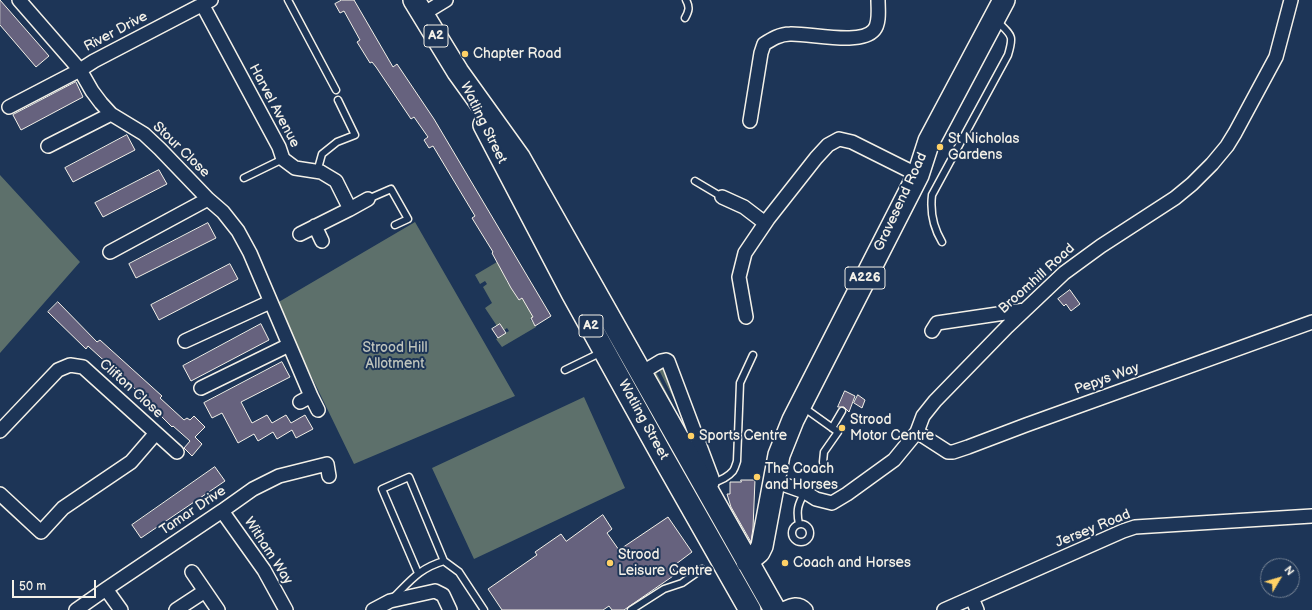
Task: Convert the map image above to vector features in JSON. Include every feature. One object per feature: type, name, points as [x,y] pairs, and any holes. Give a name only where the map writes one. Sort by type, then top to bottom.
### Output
[{"type":"main road","name":"Gravesend Road","points":[[747,562],[760,552],[779,455],[800,404],[918,175],[929,141],[1004,0]]},
{"type":"main road","name":"A2","points":[[419,7],[458,72]]},
{"type":"main road","name":"Watling Street","points":[[458,72],[519,157],[641,373],[709,486],[747,562]]},
{"type":"main road","name":"Watling Street","points":[[458,72],[491,140],[572,293],[750,610]]},
{"type":"main road","name":"Watling Street","points":[[579,263],[584,291],[611,339],[612,346],[605,351]]},
{"type":"main road","name":"Watling Street","points":[[641,373],[633,378],[632,381],[677,462],[682,490]]},
{"type":"main road","name":"A2","points":[[747,562],[775,610]]},
{"type":"main road","points":[[747,562],[744,576],[762,610]]},
{"type":"street","name":"River Drive","points":[[19,0],[80,70]]},
{"type":"street","points":[[419,7],[446,0]]},
{"type":"street","points":[[750,121],[761,53],[764,44],[777,36],[789,34],[856,38],[866,36],[875,29],[878,19],[878,0]]},
{"type":"street","name":"Broomhill Road","points":[[774,481],[805,492],[816,499],[832,502],[847,494],[894,460],[917,432],[923,416],[935,401],[1025,310],[1064,273],[1106,242],[1175,198],[1192,184],[1227,146],[1239,126],[1276,57],[1291,0]]},
{"type":"street","name":"River Drive","points":[[9,107],[206,2]]},
{"type":"street","name":"Harvel Avenue","points":[[206,2],[279,147],[283,159],[295,168],[321,172],[336,181],[350,209]]},
{"type":"street","name":"Stour Close","points":[[80,70],[92,91],[111,114],[144,134],[208,199],[221,210],[238,231],[250,253],[289,345],[305,399],[318,410]]},
{"type":"street","points":[[48,146],[111,114]]},
{"type":"street","points":[[746,317],[738,277],[745,253],[765,223],[830,144],[836,140],[845,140],[858,144],[918,175]]},
{"type":"street","points":[[722,197],[744,207],[765,223]]},
{"type":"street","name":"Stour Close","points":[[110,252],[208,199]]},
{"type":"street","points":[[300,234],[368,199]]},
{"type":"street","points":[[315,226],[322,240]]},
{"type":"street","points":[[185,341],[270,302]]},
{"type":"street","points":[[932,331],[937,323],[1025,310]]},
{"type":"street","name":"Pepys Way","points":[[917,432],[948,452],[968,448],[1026,425],[1312,322]]},
{"type":"street","points":[[200,388],[289,345]]},
{"type":"street","name":"Watling Street","points":[[641,373],[661,361],[668,361],[712,476],[709,486]]},
{"type":"street","name":"Clifton Close","points":[[0,431],[58,370],[70,365],[83,367],[156,433],[131,462],[63,508],[41,532],[0,494]]},
{"type":"street","points":[[156,433],[177,452]]},
{"type":"street","name":"Tamar Drive","points":[[76,610],[253,489],[279,476],[327,464],[329,476]]},
{"type":"street","name":"Witham Way","points":[[222,511],[264,570],[286,610]]},
{"type":"street","name":"Jersey Road","points":[[944,610],[1135,527],[1312,516]]},
{"type":"street","points":[[192,572],[218,610]]},
{"type":"street","points":[[106,589],[121,610]]},
{"type":"street","points":[[176,610],[205,591]]},
{"type":"street","points":[[373,610],[390,601],[435,591],[443,595],[450,610]]},
{"type":"street","points":[[972,598],[977,610]]},
{"type":"street","points":[[781,610],[796,604],[802,606],[806,610]]},
{"type":"lane","points":[[288,0],[336,90]]},
{"type":"lane","points":[[686,0],[689,6],[689,12],[686,18]]},
{"type":"lane","points":[[942,242],[935,231],[930,206],[932,195],[1008,55],[1012,41],[1010,34],[994,19]]},
{"type":"lane","points":[[317,172],[322,154],[337,142],[355,135],[338,100]]},
{"type":"lane","points":[[244,178],[283,159]]},
{"type":"lane","points":[[695,181],[722,197]]},
{"type":"lane","points":[[368,199],[391,189],[408,219],[395,225]]},
{"type":"lane","points":[[565,370],[605,351]]},
{"type":"lane","points":[[709,486],[732,472],[737,461],[740,383],[753,355]]},
{"type":"lane","points":[[800,404],[838,432],[824,452],[822,462]]},
{"type":"lane","points":[[832,428],[842,411]]},
{"type":"lane","points":[[418,573],[382,489],[410,477],[444,561],[459,572],[484,610]]},
{"type":"lane","points":[[799,524],[797,513],[800,501],[805,492]]},
{"type":"lane","points":[[390,601],[418,573],[431,565],[444,561]]},
{"type":"lane","points":[[632,610],[664,589],[682,583],[702,569]]},
{"type":"green space","points":[[0,175],[80,262],[0,353]]},
{"type":"green space","name":"Strood Hill Allotment","points":[[415,222],[515,396],[354,464],[277,303]]},
{"type":"green space","points":[[497,262],[508,278],[506,280],[519,300],[524,297],[535,316],[530,319],[536,327],[502,347],[496,339],[509,331],[507,328],[504,330],[500,324],[497,326],[485,308],[492,303],[483,287],[487,284],[485,281],[480,284],[475,275]]},
{"type":"green space","points":[[663,367],[681,413],[658,368]]},
{"type":"green space","points":[[655,370],[673,405],[671,405],[653,376]]},
{"type":"green space","points":[[584,397],[625,488],[474,559],[432,468]]},
{"type":"building","points":[[0,0],[49,56],[36,67],[0,25]]},
{"type":"building","points":[[342,0],[354,0],[393,67],[397,64],[434,119],[551,316],[535,326],[531,318],[533,317],[522,298],[519,300],[511,288],[492,253],[493,252],[472,218],[475,216],[433,146],[429,148],[424,140],[428,137],[414,117],[411,119],[376,67],[372,62],[370,63],[357,42],[360,40],[344,11],[340,13],[335,4]]},
{"type":"building","points":[[76,82],[83,97],[21,130],[13,115]]},
{"type":"building","points":[[127,135],[135,150],[73,182],[65,168]]},
{"type":"building","points":[[159,170],[167,184],[103,217],[95,203]]},
{"type":"building","points":[[208,223],[216,238],[136,278],[129,264]]},
{"type":"building","points":[[230,264],[238,279],[159,320],[151,305]]},
{"type":"building","points":[[1070,290],[1080,304],[1071,311],[1066,304],[1064,306],[1058,299]]},
{"type":"building","points":[[58,302],[97,342],[100,340],[162,396],[160,398],[184,420],[187,418],[190,420],[194,416],[205,427],[195,437],[202,444],[192,456],[184,448],[190,441],[173,426],[172,427],[154,409],[156,408],[88,346],[86,349],[48,312]]},
{"type":"building","points":[[261,324],[269,340],[191,381],[183,366]]},
{"type":"building","points":[[500,324],[506,333],[498,338],[492,329]]},
{"type":"building","points":[[282,362],[290,377],[241,402],[252,423],[267,415],[272,423],[286,415],[291,423],[305,415],[313,429],[296,438],[292,430],[277,439],[273,432],[258,441],[254,434],[238,443],[222,413],[212,418],[204,403]]},
{"type":"building","points":[[845,391],[855,396],[849,412],[844,407],[838,407]]},
{"type":"building","points":[[858,395],[865,400],[862,408],[854,403]]},
{"type":"building","points":[[215,467],[225,481],[141,538],[132,525]]},
{"type":"building","points":[[741,480],[755,480],[751,542],[731,507],[727,494],[730,494],[730,482],[741,482]]},
{"type":"building","name":"Strood Leisure Centre","points":[[603,515],[612,529],[607,533],[619,550],[668,517],[692,552],[672,567],[676,574],[624,610],[612,610],[609,606],[603,610],[502,610],[488,589],[537,555],[535,552],[561,534],[566,541]]},
{"type":"place","name":"Chapter Road","points":[[465,54]]},
{"type":"place","name":"St Nicholas Gardens","points":[[940,147]]},
{"type":"place","name":"Strood Motor Centre","points":[[842,428]]},
{"type":"place","name":"Sports Centre","points":[[691,436]]},
{"type":"place","name":"The Coach and Horses","points":[[757,477]]},
{"type":"place","name":"Strood Leisure Centre","points":[[610,563]]},
{"type":"place","name":"Coach and Horses","points":[[785,563]]}]
